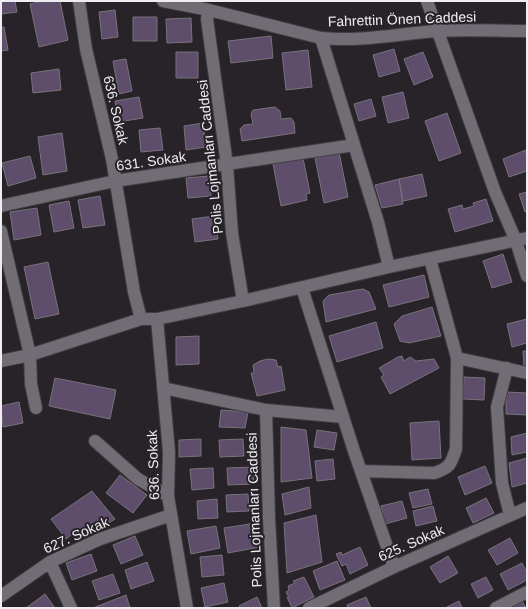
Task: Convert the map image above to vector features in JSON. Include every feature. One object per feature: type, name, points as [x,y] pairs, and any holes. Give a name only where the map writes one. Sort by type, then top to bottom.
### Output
[{"type":"street","name":"636. Sokak","points":[[79,1],[86,49],[115,181],[134,292],[141,319]]},
{"type":"street","name":"Fahrettin Önen Caddesi","points":[[163,1],[209,10],[321,38],[380,38],[438,31],[527,31]]},
{"type":"street","points":[[428,1],[465,104],[494,192],[522,239],[527,276]]},
{"type":"street","name":"Polis Lojmanları Caddesi","points":[[209,10],[207,19],[227,165],[232,233],[243,301]]},
{"type":"street","points":[[321,38],[378,222],[389,268]]},
{"type":"street","name":"631. Sokak","points":[[1,206],[115,181],[354,146]]},
{"type":"street","points":[[1,231],[30,355],[31,384],[36,408]]},
{"type":"street","points":[[1,361],[30,355],[141,319],[157,319],[243,301],[522,239]]},
{"type":"street","points":[[361,471],[434,473],[444,470],[452,463],[456,449],[457,358],[430,259]]},
{"type":"street","points":[[302,288],[343,417],[394,566]]},
{"type":"street","name":"636. Sokak","points":[[157,319],[169,452],[168,496],[187,608]]},
{"type":"street","points":[[457,358],[527,373]]},
{"type":"street","points":[[507,368],[497,407],[502,483],[510,515]]},
{"type":"street","points":[[163,388],[266,410],[343,417]]},
{"type":"street","name":"Polis Lojmanları Caddesi","points":[[266,410],[269,518],[274,608]]},
{"type":"street","points":[[95,442],[138,479],[168,496]]},
{"type":"street","name":"625. Sokak","points":[[310,608],[394,566],[527,508]]},
{"type":"street","name":"627. Sokak","points":[[1,596],[50,562],[100,539],[171,514]]},
{"type":"street","points":[[50,562],[71,608]]},
{"type":"street","points":[[496,608],[527,592]]},
{"type":"building","points":[[1,1],[15,1],[17,12],[1,14]]},
{"type":"building","points":[[42,1],[60,1],[68,40],[39,47],[30,4]]},
{"type":"building","points":[[115,10],[118,37],[102,39],[99,12]]},
{"type":"building","points":[[133,17],[157,17],[157,41],[133,41]]},
{"type":"building","points":[[191,18],[192,42],[167,43],[166,19]]},
{"type":"building","points":[[1,27],[4,27],[8,50],[1,51]]},
{"type":"building","points":[[271,36],[273,58],[231,63],[228,41]]},
{"type":"building","points":[[394,49],[400,71],[379,77],[373,55]]},
{"type":"building","points":[[308,50],[312,87],[286,90],[282,53]]},
{"type":"building","points":[[176,52],[198,52],[198,78],[176,78]]},
{"type":"building","points":[[423,52],[433,77],[414,85],[404,59]]},
{"type":"building","points":[[126,59],[132,91],[119,94],[113,61]]},
{"type":"building","points":[[59,69],[61,90],[33,93],[31,73]]},
{"type":"building","points":[[403,92],[409,118],[388,123],[382,97]]},
{"type":"building","points":[[139,97],[143,118],[118,122],[115,101]]},
{"type":"building","points":[[371,99],[376,116],[359,121],[354,104]]},
{"type":"building","points":[[275,107],[280,111],[281,119],[291,118],[294,122],[295,133],[242,141],[240,129],[244,125],[253,124],[251,114],[253,110]]},
{"type":"building","points":[[447,113],[461,153],[439,161],[425,121]]},
{"type":"building","points":[[203,123],[206,147],[186,150],[184,126]]},
{"type":"building","points":[[160,128],[163,150],[141,152],[139,130]]},
{"type":"building","points":[[62,133],[67,171],[43,175],[38,137]]},
{"type":"building","points":[[526,150],[527,171],[509,177],[503,159]]},
{"type":"building","points":[[339,152],[348,197],[324,203],[315,158]]},
{"type":"building","points":[[30,156],[36,178],[8,186],[2,163]]},
{"type":"building","points":[[303,158],[310,193],[306,194],[307,200],[281,206],[273,164]]},
{"type":"building","points":[[422,174],[427,196],[403,201],[399,179]]},
{"type":"building","points":[[209,176],[211,196],[188,198],[186,178]]},
{"type":"building","points":[[399,179],[403,204],[382,208],[375,185]]},
{"type":"building","points":[[527,192],[527,211],[525,212],[519,194]]},
{"type":"building","points":[[100,196],[105,225],[83,228],[78,200]]},
{"type":"building","points":[[486,199],[493,221],[455,232],[448,209],[462,205],[463,209],[474,206],[473,203]]},
{"type":"building","points":[[69,201],[74,228],[54,232],[49,205]]},
{"type":"building","points":[[37,208],[41,235],[14,240],[10,212]]},
{"type":"building","points":[[214,216],[218,239],[195,242],[192,219]]},
{"type":"building","points":[[503,254],[512,282],[492,288],[483,261]]},
{"type":"building","points":[[48,262],[59,314],[35,319],[24,267]]},
{"type":"building","points":[[424,275],[429,297],[389,307],[383,285]]},
{"type":"building","points":[[363,289],[369,292],[376,309],[326,322],[323,301],[329,295]]},
{"type":"building","points":[[432,307],[441,336],[409,343],[400,341],[394,324],[402,316]]},
{"type":"building","points":[[527,319],[527,343],[512,347],[507,324]]},
{"type":"building","points":[[376,322],[383,348],[337,362],[329,336]]},
{"type":"building","points":[[199,336],[199,364],[176,365],[176,337]]},
{"type":"building","points":[[523,351],[527,351],[527,367],[524,367]]},
{"type":"building","points":[[402,356],[404,361],[410,357],[416,361],[434,359],[439,368],[390,394],[381,377],[384,375],[379,368]]},
{"type":"building","points":[[268,359],[276,360],[278,367],[281,366],[285,390],[257,396],[251,373],[254,373],[253,365]]},
{"type":"building","points":[[464,377],[485,378],[484,400],[463,399]]},
{"type":"building","points":[[55,378],[116,390],[110,419],[49,406]]},
{"type":"building","points":[[506,392],[527,393],[527,415],[506,414]]},
{"type":"building","points":[[19,402],[23,423],[3,427],[1,406]]},
{"type":"building","points":[[221,410],[248,412],[245,428],[219,427]]},
{"type":"building","points":[[439,421],[441,458],[412,460],[410,423]]},
{"type":"building","points":[[281,427],[306,430],[312,478],[281,482]]},
{"type":"building","points":[[317,430],[337,433],[334,450],[314,447]]},
{"type":"building","points":[[527,433],[527,452],[512,455],[511,437]]},
{"type":"building","points":[[201,439],[201,456],[179,457],[179,440]]},
{"type":"building","points":[[243,439],[244,456],[220,457],[219,440]]},
{"type":"building","points":[[527,458],[527,483],[512,487],[509,463]]},
{"type":"building","points":[[333,459],[335,479],[317,481],[315,461]]},
{"type":"building","points":[[485,466],[492,483],[465,495],[458,477]]},
{"type":"building","points":[[253,467],[254,484],[228,485],[227,468]]},
{"type":"building","points":[[213,468],[214,488],[192,490],[190,469]]},
{"type":"building","points":[[120,475],[147,495],[133,513],[106,493]]},
{"type":"building","points":[[309,487],[311,508],[285,515],[282,494]]},
{"type":"building","points":[[428,489],[432,504],[413,508],[409,493]]},
{"type":"building","points":[[92,491],[115,519],[101,528],[79,535],[76,531],[66,539],[51,519]]},
{"type":"building","points":[[248,494],[249,511],[227,512],[226,495]]},
{"type":"building","points":[[486,498],[494,513],[473,523],[466,508]]},
{"type":"building","points":[[217,499],[218,518],[198,519],[197,501]]},
{"type":"building","points":[[402,501],[407,518],[385,524],[381,506]]},
{"type":"building","points":[[433,506],[437,521],[416,526],[413,511]]},
{"type":"building","points":[[316,515],[322,562],[287,573],[284,523]]},
{"type":"building","points":[[256,523],[260,547],[228,553],[224,528]]},
{"type":"building","points":[[216,526],[220,548],[191,554],[187,531]]},
{"type":"building","points":[[135,536],[143,555],[121,564],[113,545]]},
{"type":"building","points":[[510,538],[518,553],[497,565],[488,550]]},
{"type":"building","points":[[360,547],[368,565],[350,574],[346,564],[342,566],[336,554],[341,552],[342,555]]},
{"type":"building","points":[[91,554],[97,571],[72,580],[66,563]]},
{"type":"building","points":[[222,555],[224,575],[202,577],[200,557]]},
{"type":"building","points":[[448,556],[458,573],[440,583],[430,567]]},
{"type":"building","points":[[337,561],[345,580],[320,590],[313,571]]},
{"type":"building","points":[[147,562],[154,581],[131,589],[125,570]]},
{"type":"building","points":[[522,563],[527,573],[527,580],[508,590],[500,574]]},
{"type":"building","points":[[113,574],[120,593],[99,600],[92,581]]},
{"type":"building","points":[[304,577],[314,597],[292,608],[286,592],[289,590],[288,586],[295,583],[293,581]]},
{"type":"building","points":[[486,577],[493,590],[478,598],[471,584]]},
{"type":"building","points":[[224,583],[228,602],[205,607],[201,588]]},
{"type":"building","points":[[45,594],[55,608],[26,608]]},
{"type":"building","points":[[126,595],[130,608],[93,608]]},
{"type":"building","points":[[257,597],[262,608],[240,608],[239,606]]},
{"type":"building","points":[[366,597],[371,608],[348,608],[347,605]]},
{"type":"building","points":[[459,601],[462,608],[445,608]]},
{"type":"building","points":[[522,601],[526,608],[510,608]]}]
